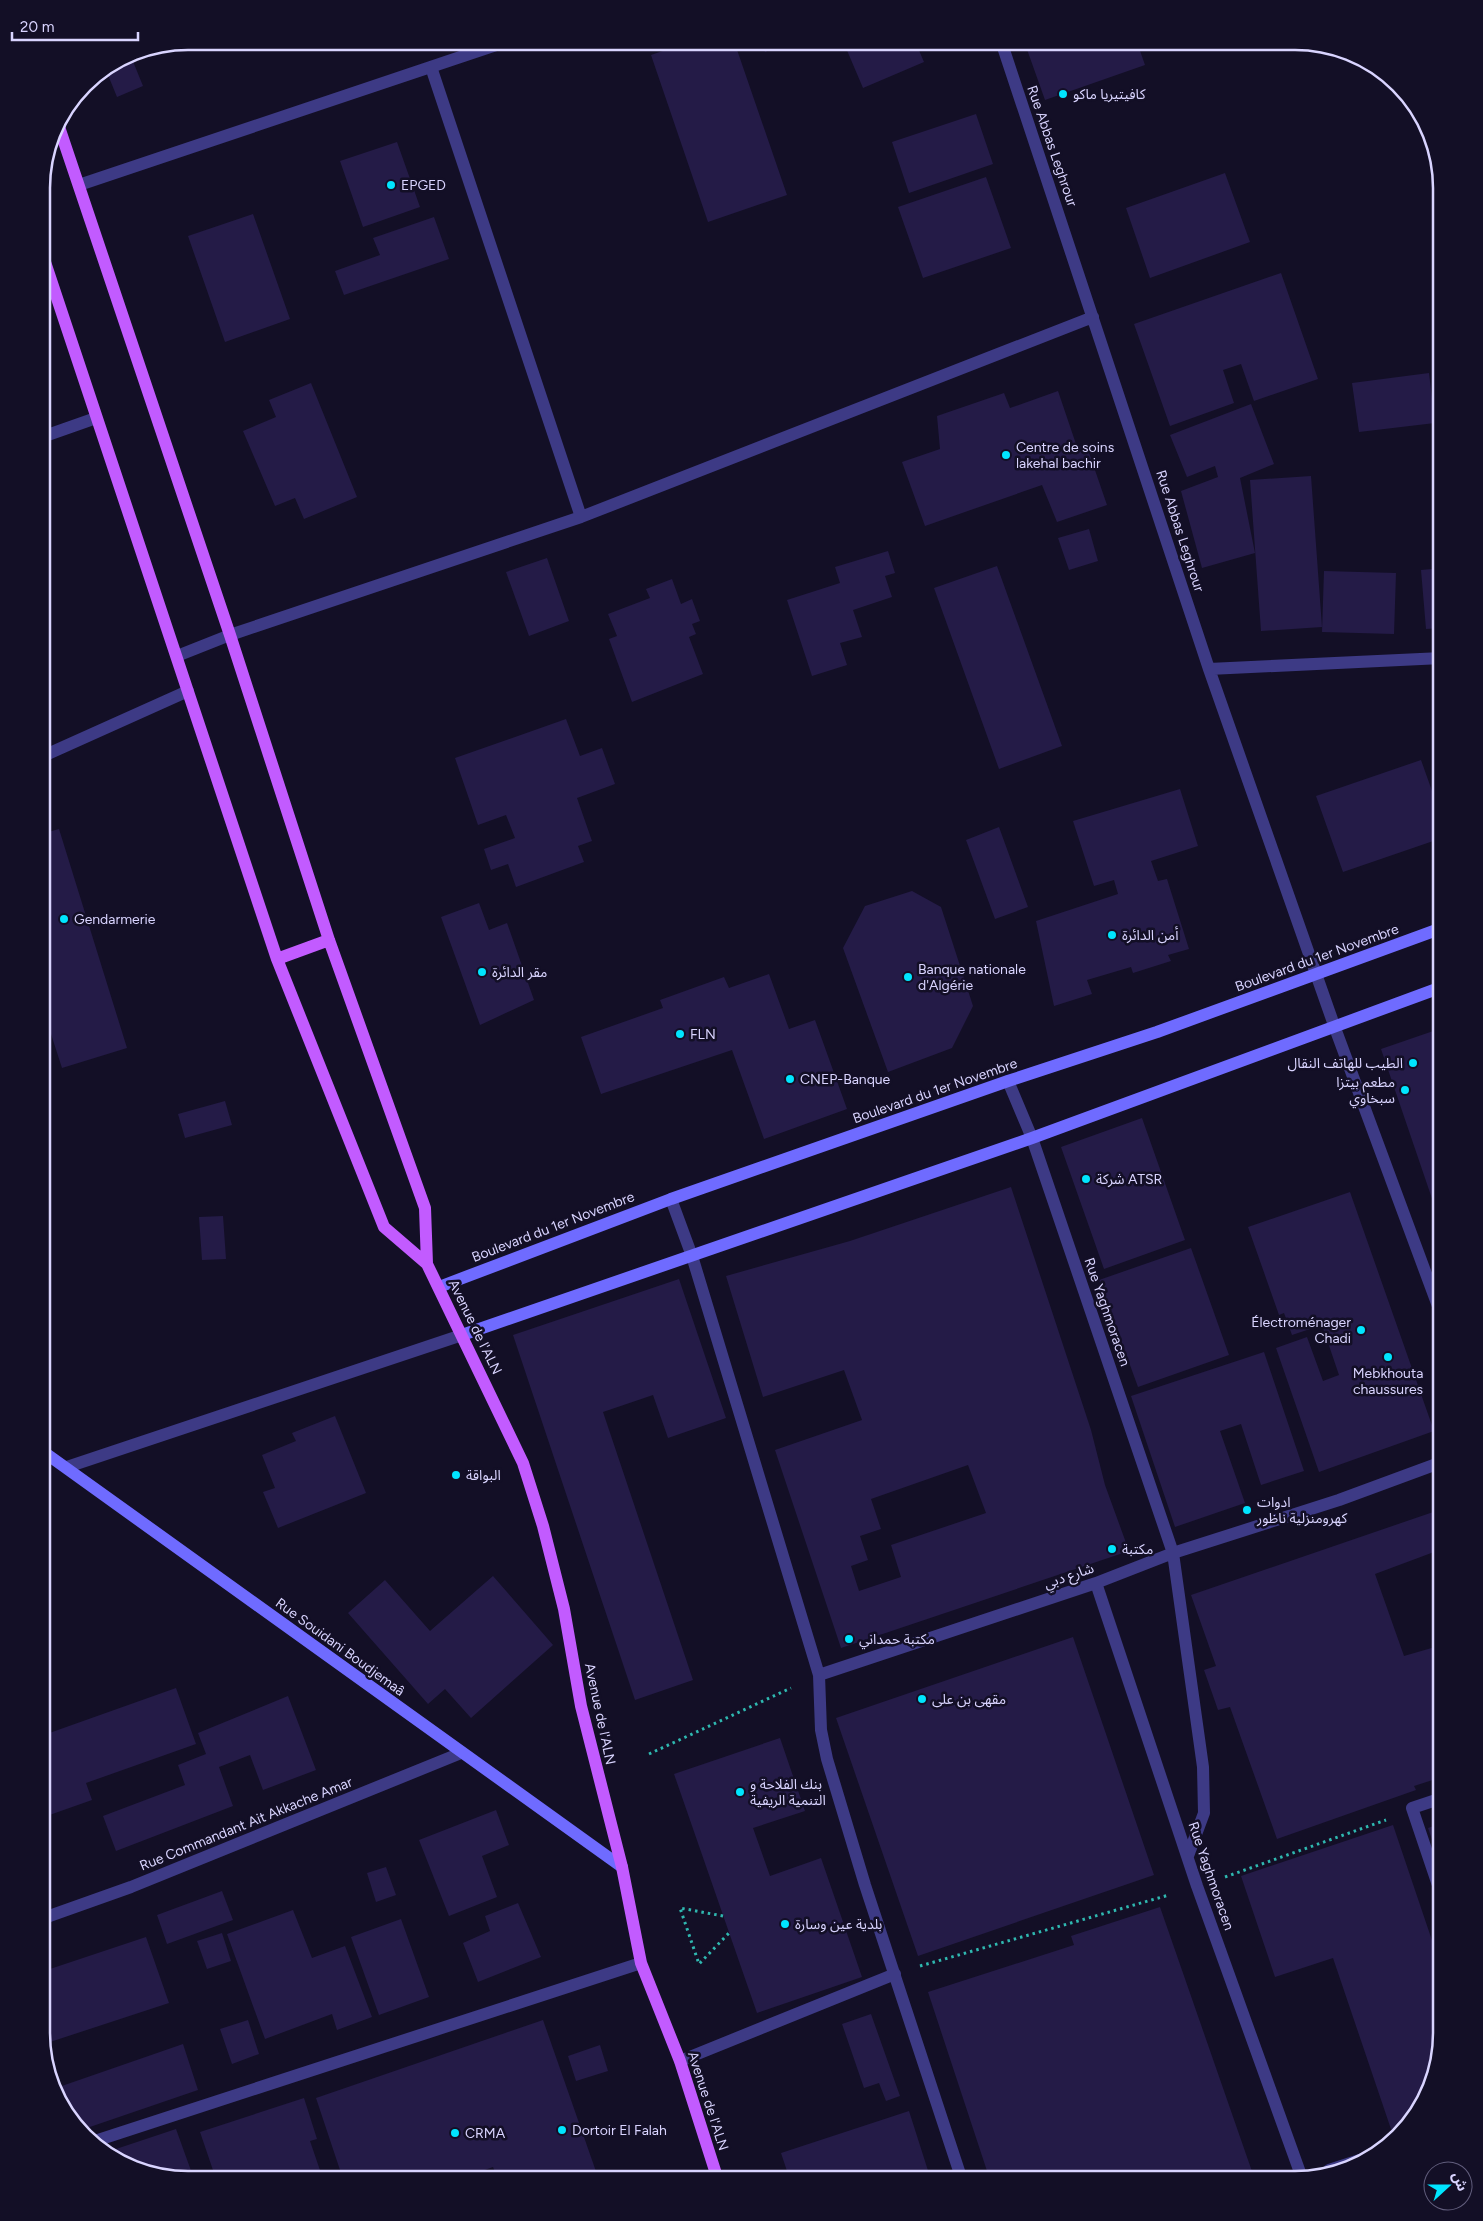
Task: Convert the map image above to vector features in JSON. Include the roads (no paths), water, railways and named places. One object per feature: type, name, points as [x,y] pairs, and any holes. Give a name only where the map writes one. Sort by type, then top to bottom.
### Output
[{"type":"main road","points":[[61,134],[230,635],[329,940],[425,1208],[427,1264]]},
{"type":"main road","points":[[50,277],[277,959],[384,1227],[427,1264]]},
{"type":"main road","name":"Boulevard du 1er Novembre","points":[[439,1287],[671,1199],[1008,1081],[1157,1032],[1433,931]]},
{"type":"main road","points":[[277,959],[329,940]]},
{"type":"main road","points":[[462,1335],[1032,1138],[1433,990]]},
{"type":"main road","name":"Avenue de l'ALN","points":[[427,1264],[524,1463],[543,1526],[564,1608],[581,1706],[622,1867],[641,1963],[680,2061],[715,2171]]},
{"type":"main road","name":"Rue Souidani Boudjemaâ","points":[[50,1456],[622,1867]]},
{"type":"street","points":[[79,185],[482,50]]},
{"type":"street","name":"Rue Abbas Leghrour","points":[[1003,50],[1209,669],[1335,1028],[1433,1293]]},
{"type":"street","points":[[432,67],[581,517]]},
{"type":"street","points":[[177,656],[230,635],[581,517],[1093,317]]},
{"type":"street","points":[[50,434],[96,418]]},
{"type":"street","points":[[1209,669],[1433,658]]},
{"type":"street","points":[[50,753],[188,691]]},
{"type":"street","name":"Rue Yaghmoracen","points":[[1008,1081],[1032,1138],[1173,1553],[1203,1767],[1204,1813],[1188,1856]]},
{"type":"street","points":[[671,1199],[692,1256],[818,1675],[821,1730],[827,1759],[959,2171]]},
{"type":"street","points":[[67,1467],[462,1335]]},
{"type":"street","name":"شارع دبي","points":[[818,1675],[1096,1583],[1173,1553],[1338,1500],[1433,1465]]},
{"type":"street","name":"Rue Yaghmoracen","points":[[1096,1583],[1197,1886],[1299,2171]]},
{"type":"street","name":"Rue Commandant Ait Akkache Amar","points":[[50,1916],[131,1887],[461,1753]]},
{"type":"street","points":[[1433,1801],[1412,1808],[1433,1870]]},
{"type":"street","points":[[101,2139],[641,1963]]},
{"type":"street","points":[[680,2061],[895,1974]]},
{"type":"place","name":"كافيتيريا ماكو","points":[[1063,94]]},
{"type":"place","name":"EPGED","points":[[391,185]]},
{"type":"place","name":"Centre de soins lakehal bachir","points":[[1006,455]]},
{"type":"place","name":"Gendarmerie","points":[[64,919]]},
{"type":"place","name":"أمن الدائرة","points":[[1112,935]]},
{"type":"place","name":"مقر الدائرة","points":[[482,972]]},
{"type":"place","name":"Banque nationale d'Algérie","points":[[908,977]]},
{"type":"place","name":"FLN","points":[[680,1034]]},
{"type":"place","name":"الطيب للهاتف النقال","points":[[1413,1063]]},
{"type":"place","name":"CNEP-Banque","points":[[790,1079]]},
{"type":"place","name":"مطعم بيتزا سبخاوي","points":[[1405,1090]]},
{"type":"place","name":"شركة ATSR","points":[[1086,1179]]},
{"type":"place","name":"Électroménager Chadi","points":[[1361,1330]]},
{"type":"place","name":"Mebkhouta chaussures","points":[[1388,1357]]},
{"type":"place","name":"البواقة","points":[[456,1475]]},
{"type":"place","name":"ادوات كهرومنزلية ناظور","points":[[1247,1510]]},
{"type":"place","name":"مكتبة","points":[[1112,1549]]},
{"type":"place","name":"مكتبة حمداني","points":[[849,1639]]},
{"type":"place","name":"مقهى بن على","points":[[922,1699]]},
{"type":"place","name":"بنك الفلاحة و التنمية الريفية","points":[[740,1792]]},
{"type":"place","name":"بلدية عين وسارة","points":[[785,1924]]},
{"type":"place","name":"Dortoir El Falah","points":[[562,2130]]},
{"type":"place","name":"CRMA","points":[[455,2133]]}]
